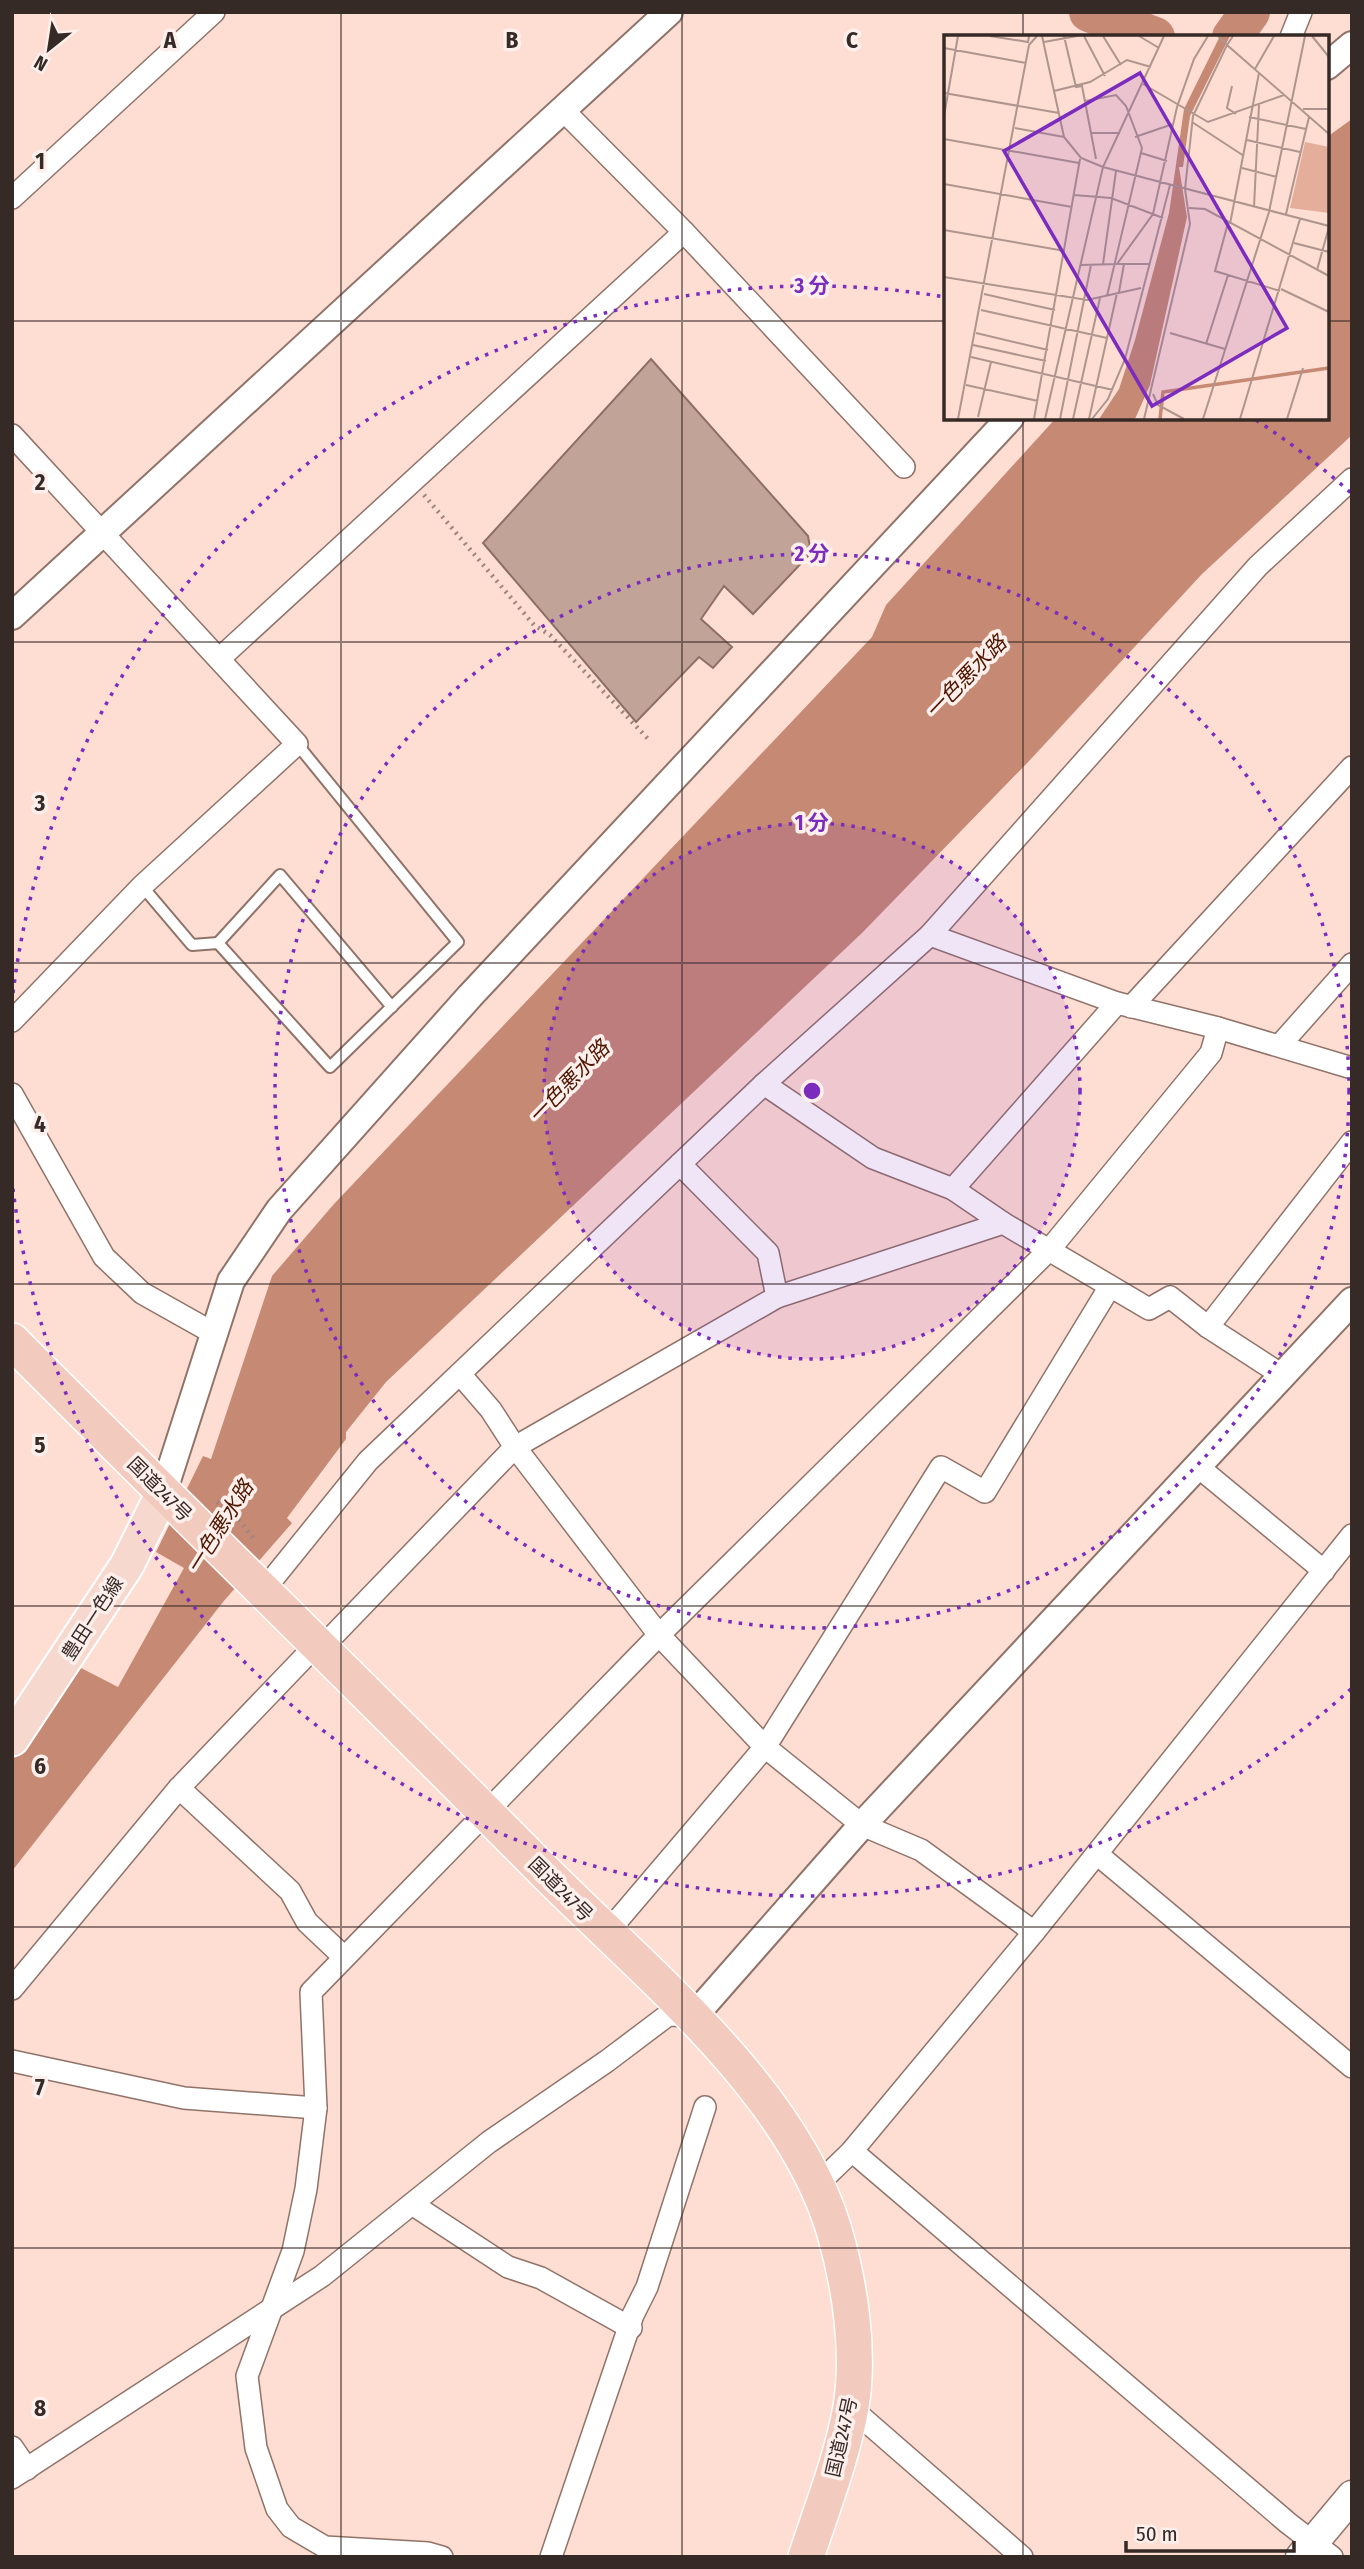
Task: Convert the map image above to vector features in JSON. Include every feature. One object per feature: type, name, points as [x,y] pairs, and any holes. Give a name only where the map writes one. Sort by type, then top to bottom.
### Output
[{"type":"highway","name":"国道247号","points":[[12,1341],[255,1584],[318,1643],[606,1934],[694,2016],[787,2131],[817,2185],[834,2230],[847,2286],[853,2363],[850,2408],[806,2557]]},
{"type":"main road","name":"豊田一色線","points":[[12,1739],[171,1501]]},
{"type":"main road","points":[[1316,2552],[1352,2496]]},
{"type":"street","points":[[12,198],[214,12]]},
{"type":"street","points":[[12,616],[669,12]]},
{"type":"street","points":[[1292,35],[1301,12]]},
{"type":"street","points":[[1329,64],[1352,45]]},
{"type":"street","points":[[563,110],[684,232],[904,467]]},
{"type":"street","points":[[219,659],[684,232]]},
{"type":"street","points":[[171,1501],[231,1281],[279,1209],[470,996],[1008,420]]},
{"type":"street","points":[[12,435],[297,744],[142,886],[12,1021]]},
{"type":"street","points":[[255,1584],[368,1461],[764,1084],[930,935],[1258,566],[1352,479]]},
{"type":"street","points":[[953,1189],[1124,1005],[1352,767]]},
{"type":"street","points":[[930,935],[1124,1005],[1280,1045],[1352,1068]]},
{"type":"street","points":[[1280,1045],[1352,964]]},
{"type":"street","points":[[442,2557],[325,2547],[291,2527],[277,2509],[256,2448],[247,2375],[293,2251],[306,2189],[316,2108],[311,1992],[484,1811],[659,1635],[1050,1249],[1211,1053],[1218,1028]]},
{"type":"street","points":[[764,1084],[873,1158],[953,1189],[1003,1223],[1149,1309],[1170,1297],[1208,1327],[1282,1375]]},
{"type":"street","points":[[12,1094],[104,1257],[142,1293],[215,1334]]},
{"type":"street","points":[[1208,1327],[1352,1142]]},
{"type":"street","points":[[680,1164],[768,1253],[777,1297]]},
{"type":"street","points":[[12,1989],[179,1788],[318,1643],[330,1640],[515,1447],[777,1297],[1003,1223]]},
{"type":"street","points":[[606,1934],[765,1747],[941,1467],[985,1492],[1110,1288]]},
{"type":"street","points":[[12,2446],[20,2473],[273,2305],[322,2276],[489,2142],[607,2061],[668,2015],[694,2016],[862,1825],[1352,1301]]},
{"type":"street","points":[[460,1374],[491,1410],[515,1447],[659,1635],[765,1747],[862,1825],[921,1850],[1034,1933]]},
{"type":"street","points":[[1196,1465],[1324,1571]]},
{"type":"street","points":[[817,2185],[852,2151],[1034,1933],[1324,1571],[1347,1550]]},
{"type":"street","points":[[179,1788],[289,1891],[307,1922],[344,1957]]},
{"type":"street","points":[[1097,1854],[1352,2067]]},
{"type":"street","points":[[12,2061],[184,2098],[316,2108]]},
{"type":"street","points":[[551,2557],[647,2287],[705,2107]]},
{"type":"street","points":[[852,2151],[1267,2505],[1316,2552]]},
{"type":"street","points":[[412,2204],[508,2267],[541,2278],[631,2328]]},
{"type":"street","points":[[850,2408],[1022,2557]]},
{"type":"lane","points":[[218,943],[330,1067],[458,942],[297,744]]},
{"type":"lane","points":[[142,886],[192,944],[218,943],[280,875],[392,1007]]},
{"type":"path","points":[[412,481],[534,625],[550,635],[650,741]]},
{"type":"water","name":"一色悪水路","points":[[1352,119],[1352,435],[1202,574],[1030,760],[862,933],[386,1382],[346,1432],[346,1439],[287,1518],[292,1523],[223,1602],[12,1871],[12,1760],[81,1668],[118,1687],[184,1568],[156,1552],[203,1456],[211,1459],[272,1276],[334,1204],[872,637],[886,605],[1054,420],[1329,420],[1329,136]]},
{"type":"building","points":[[651,359],[808,536],[811,553],[753,614],[724,586],[701,619],[732,647],[713,668],[699,657],[636,722],[483,543]]},
{"type":"waterway","points":[[1089,12],[1150,35]]},
{"type":"waterway","points":[[1233,35],[1250,12]]}]
